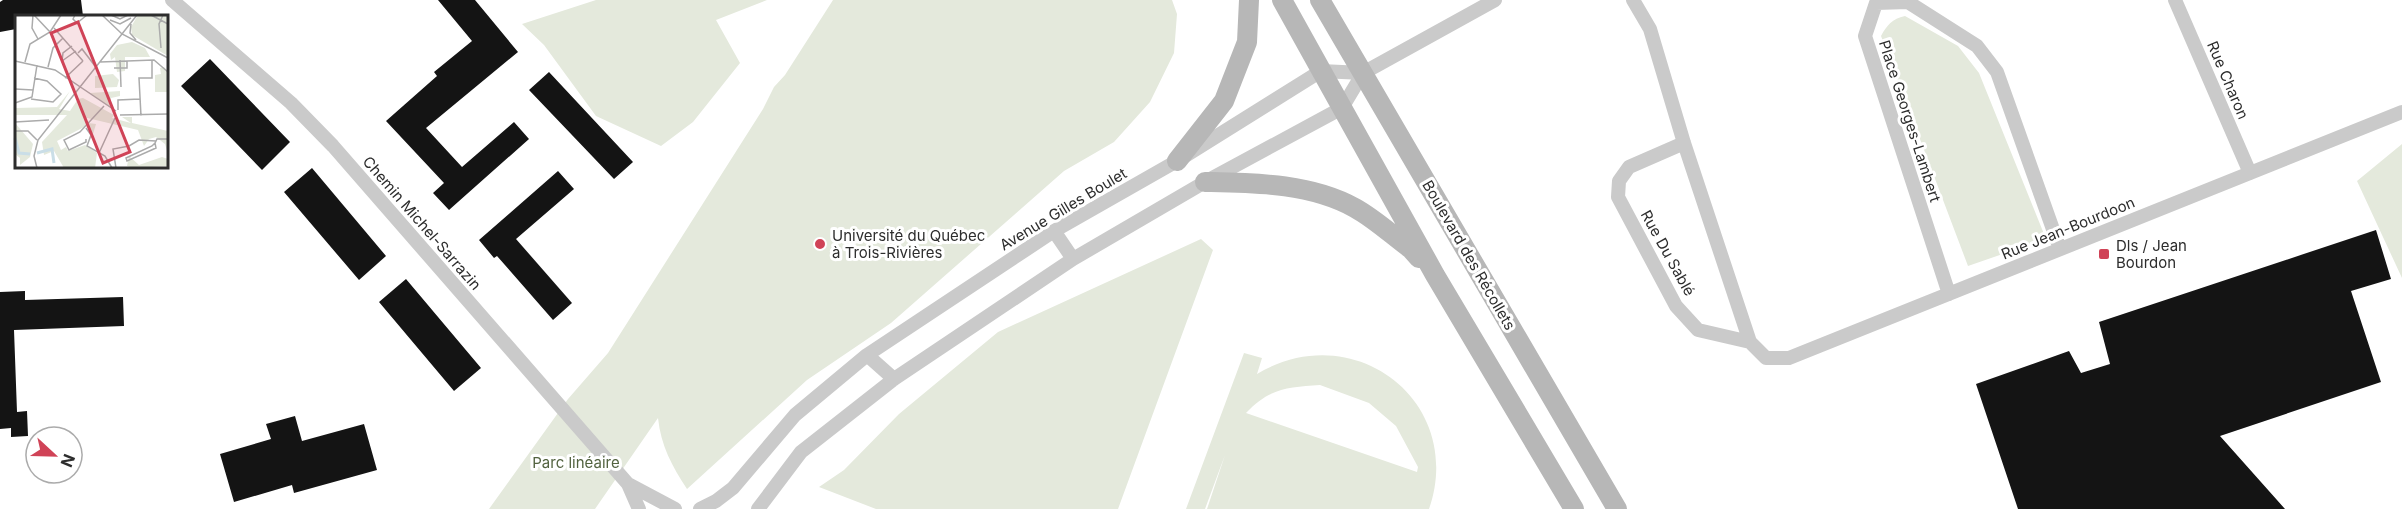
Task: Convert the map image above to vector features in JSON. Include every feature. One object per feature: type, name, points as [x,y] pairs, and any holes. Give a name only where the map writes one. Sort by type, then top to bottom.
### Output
[{"type":"main road","points":[[1177,161],[1224,101],[1247,42],[1249,0]]},
{"type":"main road","points":[[1282,0],[1435,275],[1574,509]]},
{"type":"main road","name":"Boulevard des Récollets","points":[[1320,0],[1617,509]]},
{"type":"main road","points":[[1205,182],[1274,184],[1323,195],[1355,208],[1411,249],[1435,275]]},
{"type":"street","name":"Chemin Michel-Sarrazin","points":[[172,0],[291,103],[333,146],[628,484],[639,509]]},
{"type":"street","points":[[758,509],[801,452],[894,379],[1073,259],[1205,182],[1342,108],[1363,73],[1495,0]]},
{"type":"street","points":[[1633,0],[1650,29],[1684,143],[1750,342]]},
{"type":"street","name":"Rue Charon","points":[[2175,0],[2250,173]]},
{"type":"street","name":"Place Georges-Lambert","points":[[1949,294],[1865,36],[1876,3],[1908,2],[1977,46],[1996,72],[2060,249]]},
{"type":"street","name":"Avenue Gilles Boulet","points":[[700,509],[716,501],[732,488],[795,415],[867,355],[1054,231],[1177,161],[1321,71]]},
{"type":"street","points":[[1321,71],[1363,73]]},
{"type":"street","name":"Rue Jean-Bourdoon","points":[[1750,342],[1766,358],[1789,358],[2402,112]]},
{"type":"street","name":"Rue Du Sablé","points":[[1684,143],[1629,167],[1619,181],[1618,197],[1677,306],[1698,330],[1750,342]]},
{"type":"street","points":[[1054,231],[1073,259]]},
{"type":"street","points":[[867,355],[894,379]]},
{"type":"street","name":"Chemin Michel-Sarrazin","points":[[628,484],[675,509]]},
{"type":"green space","points":[[596,0],[767,0],[716,20],[740,63],[693,122],[661,146],[596,116],[544,45],[522,24]]},
{"type":"green space","name":"Parc linéaire","points":[[833,0],[1172,0],[1177,14],[1174,53],[1150,102],[1114,142],[1064,171],[891,323],[807,380],[687,489],[668,455],[658,418],[595,509],[489,509],[568,399],[608,353],[763,109],[774,87],[785,75]]},
{"type":"green space","points":[[1905,16],[1958,46],[1979,73],[2046,239],[1968,266],[1881,36],[1890,23]]},
{"type":"green space","points":[[2402,144],[2402,278],[2357,181]]},
{"type":"green space","points":[[1201,239],[1213,250],[1118,509],[876,509],[819,487],[844,470],[899,414],[998,332]]},
{"type":"green space","points":[[1244,353],[1262,358],[1257,374],[1294,359],[1330,356],[1364,363],[1393,380],[1416,404],[1431,435],[1436,470],[1429,509],[1207,509],[1225,455],[1205,509],[1186,509]],"holes":[[[1320,385],[1369,403],[1396,426],[1418,467],[1417,472],[1246,413],[1263,398],[1280,390]]]},
{"type":"building","points":[[3,0],[81,0],[83,15],[15,15],[15,29],[0,32],[0,2]]},
{"type":"building","points":[[438,0],[475,0],[518,52],[426,128],[462,167],[514,122],[529,139],[449,210],[433,193],[444,183],[386,121],[437,76],[434,72],[472,41]]},
{"type":"building","points":[[210,59],[290,142],[262,170],[181,86]]},
{"type":"building","points":[[549,72],[633,162],[614,179],[529,90]]},
{"type":"building","points":[[312,168],[386,256],[359,280],[284,192]]},
{"type":"building","points":[[558,171],[574,189],[516,239],[572,303],[553,320],[497,256],[494,258],[479,240]]},
{"type":"building","points":[[2376,230],[2391,279],[2351,291],[2381,382],[2220,436],[2285,509],[2018,509],[1976,384],[2069,351],[2081,373],[2110,364],[2099,322]]},
{"type":"building","points":[[406,279],[481,368],[454,391],[379,302]]},
{"type":"building","points":[[25,291],[25,300],[123,297],[124,326],[14,330],[17,412],[27,411],[28,425],[24,425],[24,436],[11,437],[11,428],[0,429],[0,292]]},
{"type":"building","points":[[295,416],[302,441],[364,424],[377,470],[294,493],[292,485],[234,502],[220,454],[271,439],[266,424]]},
{"type":"place","name":"Université du Québec à Trois-Rivières","points":[[820,244]]},
{"type":"place","name":"Dls / Jean Bourdon","points":[[2104,254]]}]
